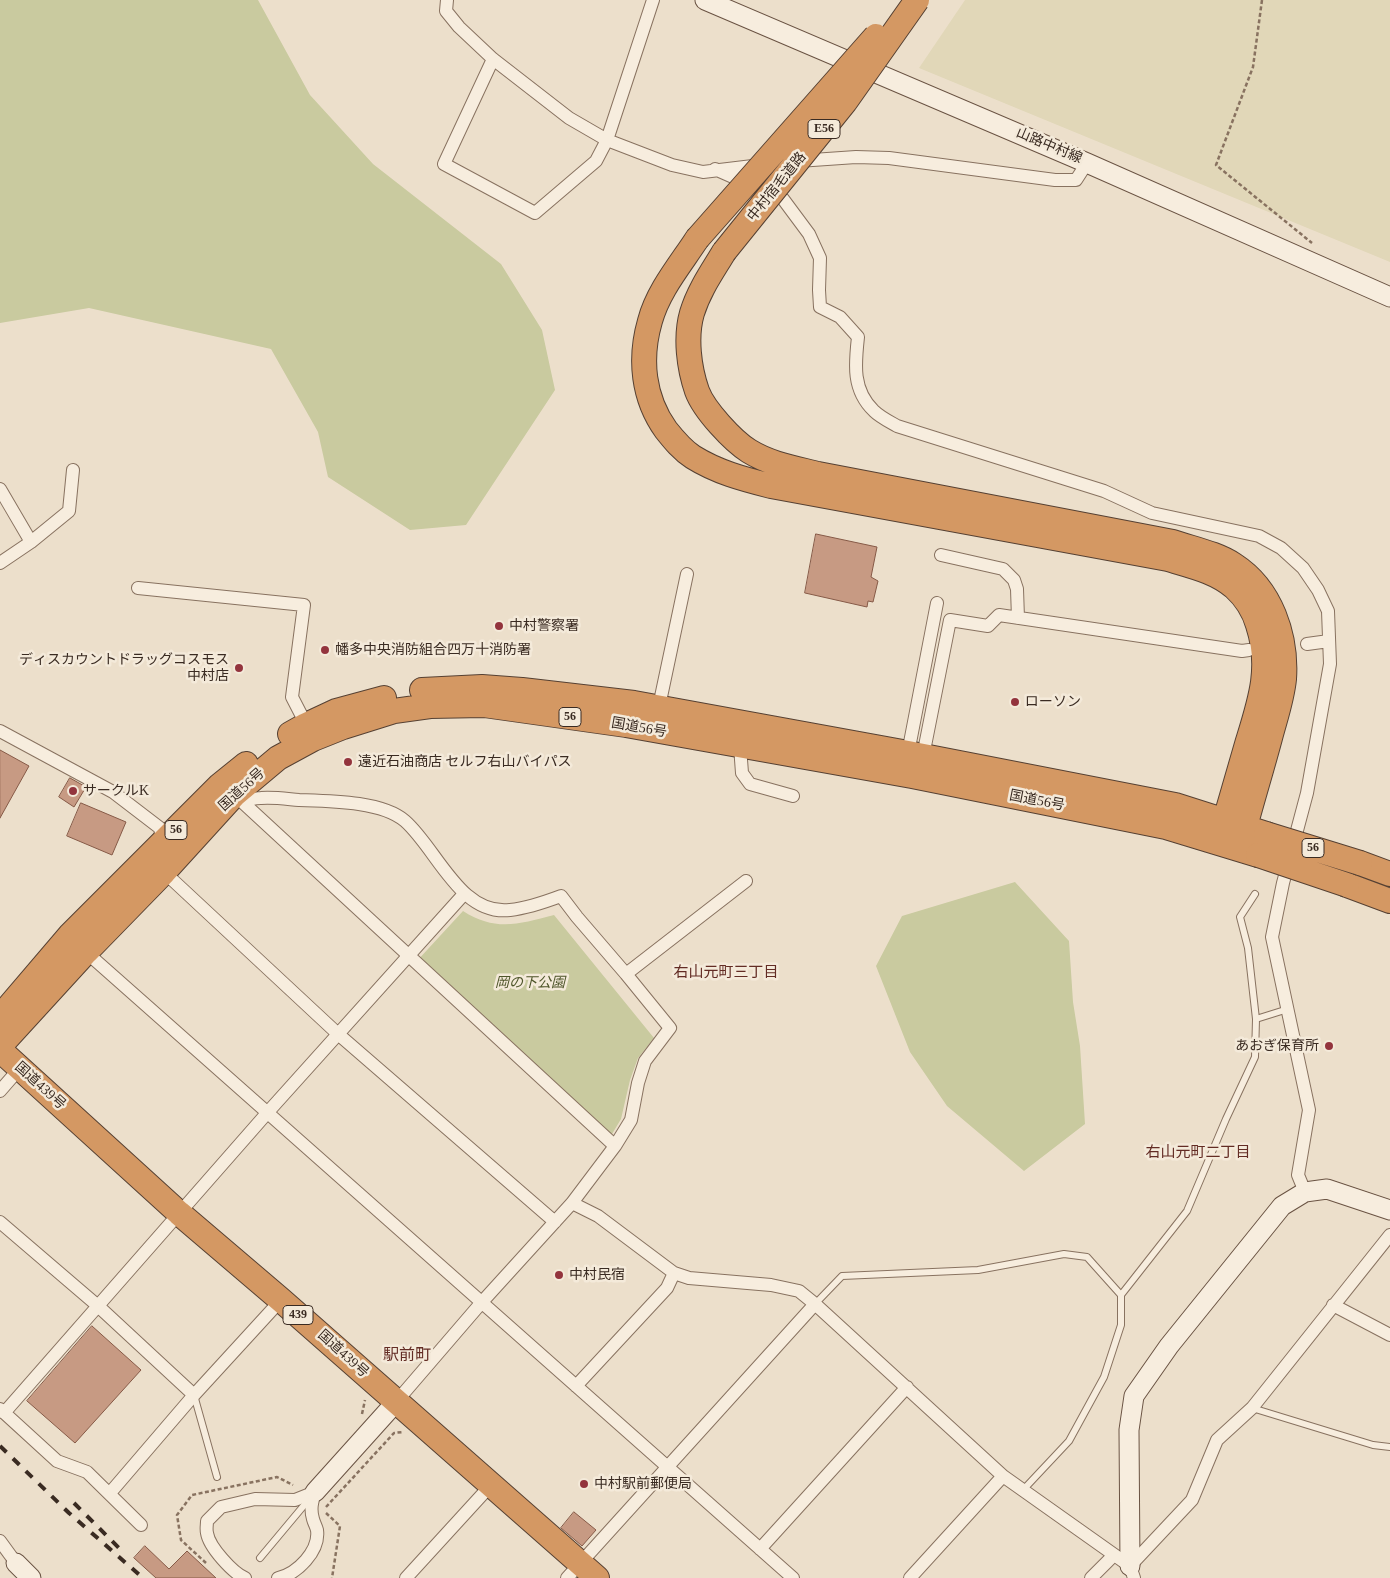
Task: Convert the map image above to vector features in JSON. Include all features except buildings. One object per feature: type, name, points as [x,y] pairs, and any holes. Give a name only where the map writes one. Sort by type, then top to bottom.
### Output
[{"type":"highway","name":"中村宿毛道路","points":[[906,0],[697,240],[672,276],[650,320],[645,345],[644,364],[647,390],[657,417],[674,441],[691,456],[733,476],[771,486],[1168,559],[1205,570],[1234,587],[1249,604],[1256,619],[1262,637],[1265,658],[1248,834]]},
{"type":"highway","name":"中村宿毛道路","points":[[917,0],[845,102],[724,252],[704,284],[692,314],[688,340],[691,369],[698,393],[727,433],[748,451],[773,463],[818,474],[1173,542],[1215,556],[1233,565],[1251,578],[1267,600],[1281,635],[1284,679],[1248,834]]},
{"type":"highway","name":"国道56号","points":[[0,1046],[86,952],[278,758],[336,711],[391,696],[426,690],[482,687],[634,703],[657,719],[740,746],[912,776],[1166,827],[1228,846],[1248,834],[1360,863],[1390,874]]},
{"type":"highway","name":"国道56号","points":[[657,719],[916,754],[1175,805],[1248,834],[1348,885],[1390,901]]},
{"type":"highway","name":"国道56号","points":[[0,1017],[70,936],[220,785],[270,745],[310,732]]},
{"type":"highway","points":[[1228,846],[1248,834]]},
{"type":"highway","name":"国道439号","points":[[0,1050],[180,1213],[491,1485],[581,1573]]},
{"type":"main road","name":"山路中村線","points":[[705,0],[1087,163],[1390,297]]},
{"type":"main road","points":[[1132,1572],[1129,1430],[1134,1396],[1168,1346],[1282,1206],[1305,1192],[1327,1189],[1390,1210]]},
{"type":"main road","points":[[307,1490],[396,1402]]},
{"type":"main road","points":[[16,1563],[31,1578]]},
{"type":"street","points":[[447,0],[446,11],[459,27],[493,59],[569,118],[607,140],[672,165],[702,172],[715,169],[830,158],[890,158],[1062,180],[1076,180],[1087,163]]},
{"type":"street","points":[[493,59],[444,164],[535,213],[596,161],[607,140],[654,0]]},
{"type":"street","points":[[715,169],[783,199],[810,234],[820,258],[820,307],[840,317],[858,337],[855,366],[860,394],[874,411],[897,426],[1104,491],[1152,513],[1259,536],[1281,548],[1303,568],[1318,590],[1328,611],[1330,664],[1307,793],[1283,883],[1272,937],[1309,1110],[1298,1175],[1305,1192]]},
{"type":"street","points":[[0,563],[31,542],[69,511],[73,470]]},
{"type":"street","points":[[0,489],[31,542]]},
{"type":"street","points":[[940,555],[1003,570],[1014,580],[1017,589],[1018,618]]},
{"type":"street","points":[[657,719],[687,574]]},
{"type":"street","points":[[138,588],[304,605],[292,697],[310,732]]},
{"type":"street","points":[[912,776],[937,603]]},
{"type":"street","points":[[916,754],[950,620],[988,626],[999,615],[1233,650],[1249,650]]},
{"type":"street","points":[[1307,644],[1329,640]]},
{"type":"street","points":[[0,731],[113,792],[160,828],[163,844],[164,872],[338,1034],[555,1222]]},
{"type":"street","points":[[740,746],[742,773],[750,784],[794,796]]},
{"type":"street","points":[[239,798],[344,802],[379,808],[404,820],[426,844],[464,894],[485,908],[508,911],[529,907],[561,896],[670,1028],[645,1061],[638,1083],[631,1120],[615,1146],[572,1203],[482,1302],[396,1402]]},
{"type":"street","points":[[239,798],[615,1146]]},
{"type":"street","points":[[626,974],[746,881]]},
{"type":"street","points":[[141,1525],[87,1472],[57,1462],[2,1411],[98,1306],[268,1112],[464,894]]},
{"type":"street","points":[[86,952],[794,1578]]},
{"type":"street","points":[[0,1091],[20,1068]]},
{"type":"street","points":[[572,1203],[598,1216],[674,1273],[689,1278],[771,1284],[799,1291],[1003,1476],[1114,1555],[1132,1572],[1192,1500],[1217,1440],[1252,1408],[1333,1304],[1390,1235]]},
{"type":"street","points":[[0,1222],[98,1306],[194,1395]]},
{"type":"street","points":[[576,1386],[666,1288],[674,1273]]},
{"type":"street","points":[[110,1493],[194,1395],[281,1300]]},
{"type":"street","points":[[581,1573],[668,1467],[815,1304]]},
{"type":"street","points":[[1333,1304],[1390,1334]]},
{"type":"street","points":[[760,1549],[907,1387]]},
{"type":"street","points":[[910,1578],[1003,1476]]},
{"type":"street","points":[[406,1578],[491,1485]]},
{"type":"street","points":[[245,1578],[239,1575],[214,1548],[207,1534],[207,1521],[221,1507],[255,1498],[295,1500],[307,1490],[317,1531],[315,1546],[303,1564],[283,1577],[278,1578]]},
{"type":"street","points":[[0,1541],[16,1563]]},
{"type":"street","points":[[0,1551],[16,1563]]},
{"type":"street","points":[[1092,1578],[1114,1555]]},
{"type":"lane","points":[[1023,1490],[1069,1441],[1104,1378],[1121,1325],[1121,1295],[1187,1211],[1226,1119],[1255,1058],[1256,1019],[1248,948],[1240,917],[1255,894]]},
{"type":"lane","points":[[1256,1019],[1288,1009]]},
{"type":"lane","points":[[815,1304],[842,1276],[978,1270],[1064,1254],[1087,1256],[1121,1295]]},
{"type":"lane","points":[[194,1395],[217,1477]]},
{"type":"lane","points":[[1252,1408],[1373,1445],[1390,1447]]},
{"type":"lane","points":[[260,1558],[307,1490]]},
{"type":"path","points":[[1262,0],[1254,67],[1216,165],[1315,245]]},
{"type":"path","points":[[362,1415],[366,1398]]},
{"type":"path","points":[[332,1578],[340,1526],[323,1510],[394,1433],[406,1432]]},
{"type":"path","points":[[197,1554],[182,1540],[177,1515],[192,1495],[277,1477],[307,1490]]},
{"type":"shaded area","points":[[965,0],[1390,0],[1390,262],[919,68]]},
{"type":"green space","points":[[0,0],[258,0],[310,95],[373,164],[501,264],[542,330],[555,390],[466,525],[410,530],[328,477],[318,432],[271,349],[89,308],[0,323]]},
{"type":"green space","points":[[1015,882],[1069,941],[1073,1002],[1080,1046],[1085,1124],[1024,1171],[947,1106],[910,1052],[876,966],[902,916]]},
{"type":"green space","name":"岡の下公園","points":[[463,911],[475,918],[497,924],[519,923],[554,915],[654,1038],[638,1058],[630,1080],[621,1119],[609,1139],[416,962]]},
{"type":"railway","points":[[0,1446],[69,1513],[143,1578]]},
{"type":"railway","points":[[74,1503],[121,1550]]},
{"type":"place","name":"中村警察署","points":[[499,626]]},
{"type":"place","name":"幡多中央消防組合四万十消防署","points":[[325,650]]},
{"type":"place","name":"ディスカウントドラッグコスモス 中村店","points":[[239,668]]},
{"type":"place","name":"ローソン","points":[[1015,702]]},
{"type":"place","name":"遠近石油商店 セルフ右山バイパス","points":[[348,762]]},
{"type":"place","name":"サークルK","points":[[73,791]]},
{"type":"place","name":"あおぎ保育所","points":[[1329,1046]]},
{"type":"place","name":"中村民宿","points":[[559,1275]]},
{"type":"place","name":"中村駅前郵便局","points":[[584,1484]]},
{"type":"district","name":"右山元町三丁目","points":[[726,973]]},
{"type":"district","name":"右山元町二丁目","points":[[1198,1153]]},
{"type":"district","name":"駅前町","points":[[407,1356]]}]
